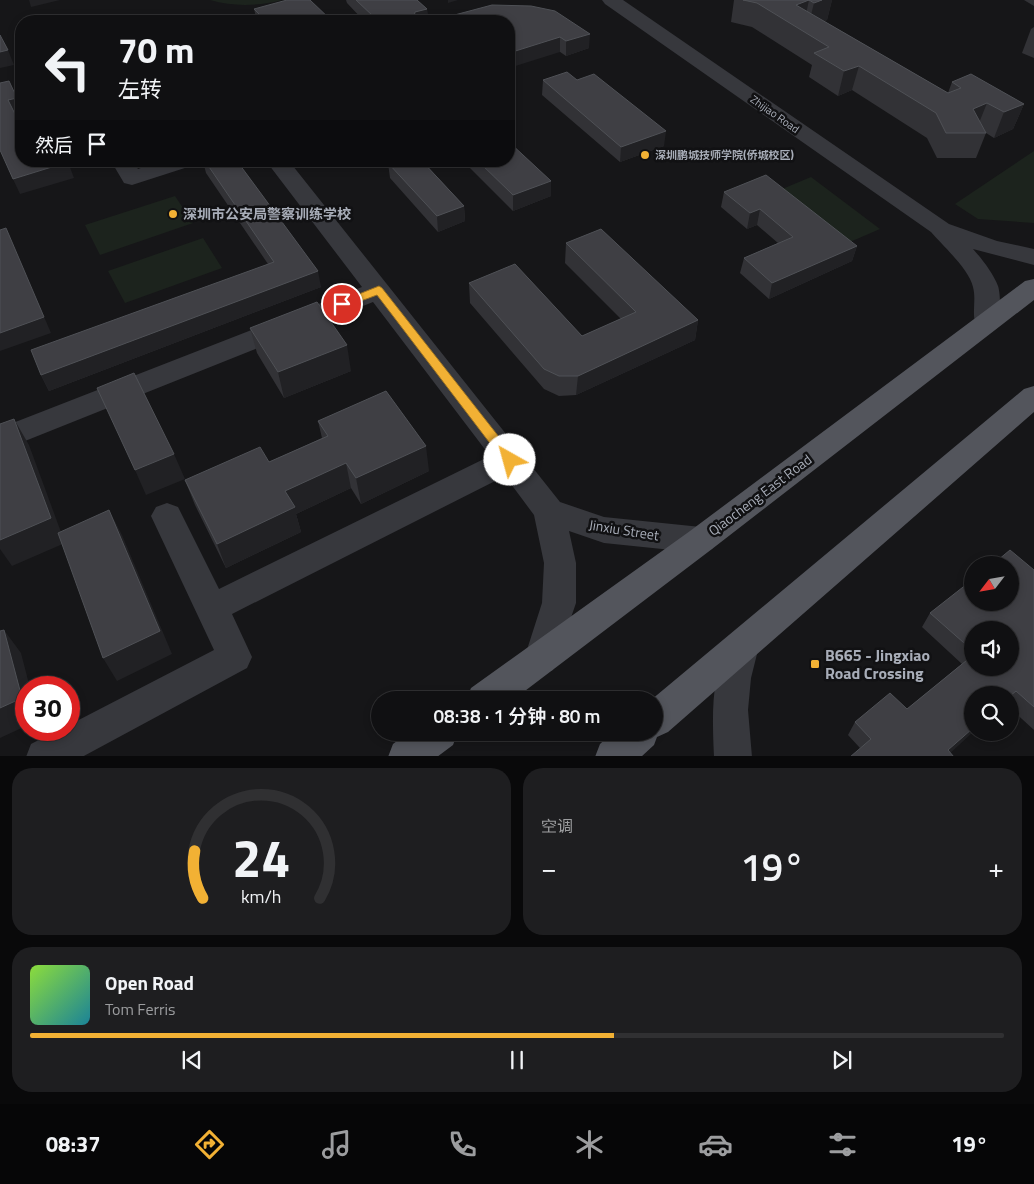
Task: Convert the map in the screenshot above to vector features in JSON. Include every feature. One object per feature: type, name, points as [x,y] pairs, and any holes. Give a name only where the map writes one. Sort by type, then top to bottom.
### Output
[{"type":"main road","name":"Qiaocheng East Road","points":[[497,691],[701,540],[1034,287]]},
{"type":"main road","points":[[663,713],[1034,396]]},
{"type":"main road","points":[[406,756],[427,741]]},
{"type":"main road","points":[[613,756],[630,741]]},
{"type":"street","name":"Zhijiao Road","points":[[612,0],[939,227],[972,263],[986,287],[987,324]]},
{"type":"street","points":[[126,167],[132,178],[166,167]]},
{"type":"street","points":[[282,167],[549,510],[560,564],[559,603],[541,659]]},
{"type":"street","name":"Zhijiao Road","points":[[939,227],[991,247],[1034,257]]},
{"type":"street","points":[[0,440],[379,290]]},
{"type":"street","points":[[212,608],[510,460]]},
{"type":"street","name":"Jinxiu Street","points":[[549,510],[604,530],[701,540]]},
{"type":"street","points":[[44,756],[235,658],[167,516]]},
{"type":"street","points":[[733,756],[730,710],[733,678],[742,646]]},
{"type":"shaded area","points":[[210,0],[282,0],[246,5]]},
{"type":"shaded area","points":[[1034,151],[1034,223],[978,219],[955,204]]},
{"type":"shaded area","points":[[811,177],[880,229],[843,245],[775,192]]},
{"type":"shaded area","points":[[175,196],[193,223],[100,255],[85,225]]},
{"type":"shaded area","points":[[203,238],[222,268],[125,303],[108,271]]},
{"type":"building","points":[[287,0],[310,0],[326,15],[260,15],[254,9]]},
{"type":"building","points":[[356,0],[417,0],[427,9],[415,12],[414,15],[372,15]]},
{"type":"building","points":[[743,0],[809,0],[796,5],[948,93],[961,88],[952,82],[971,74],[1024,104],[1004,112],[987,103],[973,109],[986,133],[946,133],[936,113],[859,66],[844,71],[814,53],[829,47],[757,3]]},
{"type":"building","points":[[809,0],[822,0],[814,3]]},
{"type":"building","points":[[492,5],[531,6],[555,11],[590,34],[566,41],[560,37],[515,51],[515,15],[454,15]]},
{"type":"building","points":[[0,35],[8,50],[0,52]]},
{"type":"building","points":[[567,72],[577,80],[594,74],[666,131],[621,147],[543,80]]},
{"type":"building","points":[[9,81],[15,94],[15,98],[8,100],[15,114],[15,167],[52,167],[13,179],[0,150],[0,83]]},
{"type":"building","points":[[515,148],[551,181],[513,195],[484,167],[515,167]]},
{"type":"building","points":[[209,167],[241,167],[318,271],[41,375],[31,350],[274,262]]},
{"type":"building","points":[[392,167],[428,167],[464,206],[437,216]]},
{"type":"building","points":[[766,175],[857,246],[772,283],[744,258],[793,237],[760,209],[750,213],[724,192]]},
{"type":"building","points":[[6,228],[44,317],[0,333],[0,230]]},
{"type":"building","points":[[601,229],[698,320],[578,376],[559,376],[544,369],[469,283],[515,264],[582,336],[636,312],[566,243]]},
{"type":"building","points":[[317,302],[347,345],[278,372],[250,328]]},
{"type":"building","points":[[134,373],[174,454],[135,470],[97,388]]},
{"type":"building","points":[[386,391],[426,446],[356,478],[346,463],[285,491],[295,507],[217,544],[185,480],[260,447],[269,462],[328,436],[318,421]]},
{"type":"building","points":[[14,419],[51,518],[0,540],[0,424]]},
{"type":"building","points":[[109,510],[160,631],[103,658],[58,533]]},
{"type":"building","points":[[1010,550],[1017,556],[1003,556]]},
{"type":"building","points":[[1019,558],[1034,570],[1034,707],[1019,694],[1019,686],[964,686],[964,736],[948,750],[953,756],[851,756],[871,739],[855,722],[890,693],[907,709],[964,663],[964,676],[1019,676],[1019,621],[964,621],[964,643],[930,613],[964,586],[964,611],[1019,611]]},
{"type":"building","points":[[4,630],[16,676],[15,701],[0,708],[0,631]]},
{"type":"place","name":"深圳鹏城技师学院(侨城校区)","points":[[645,155]]},
{"type":"place","name":"深圳市公安局警察训练学校","points":[[173,214]]},
{"type":"place","name":"B665 - Jingxiao Road Crossing","points":[[815,664]]},
{"type":"route","points":[[342,304],[379,290],[510,460]]}]
